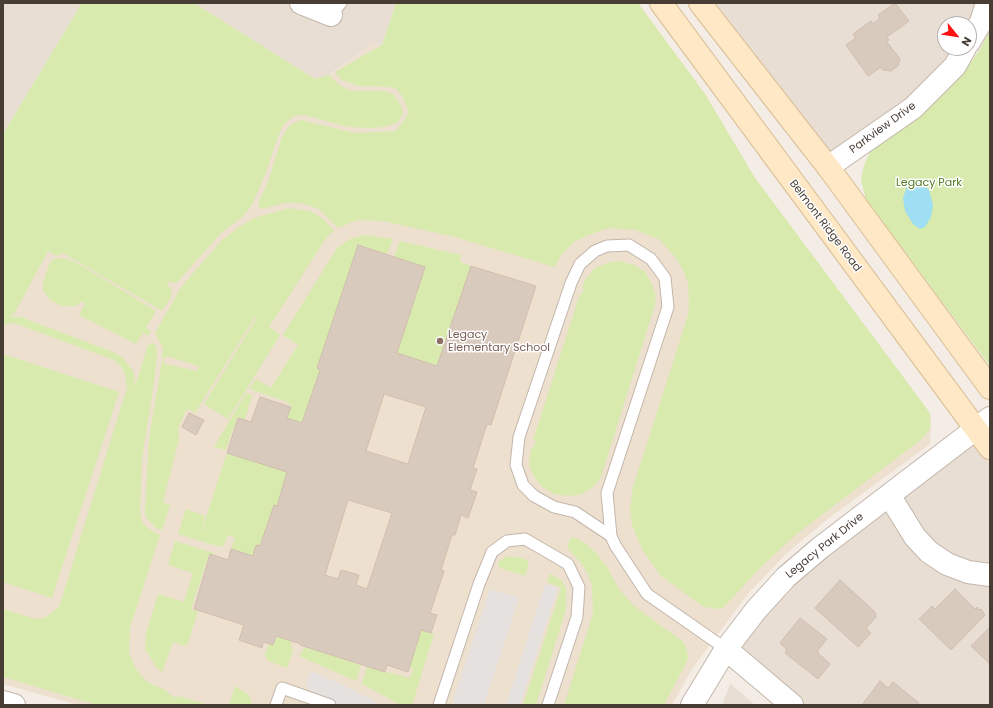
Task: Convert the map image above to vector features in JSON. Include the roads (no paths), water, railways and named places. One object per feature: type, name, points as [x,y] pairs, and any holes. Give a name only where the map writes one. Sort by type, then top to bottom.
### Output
[{"type":"main road","name":"Belmont Ridge Road","points":[[661,3],[983,424],[990,448]]},
{"type":"main road","points":[[700,3],[828,167],[990,388]]},
{"type":"street","points":[[301,3],[336,9]]},
{"type":"street","points":[[977,29],[981,22],[987,3]]},
{"type":"street","name":"Parkview Drive","points":[[828,167],[913,108],[955,66],[961,56]]},
{"type":"street","name":"Legacy Park Drive","points":[[692,705],[726,649],[756,610],[786,578],[820,548],[983,424]]},
{"type":"street","points":[[889,495],[915,537],[930,552],[947,564],[968,572],[990,575]]},
{"type":"street","points":[[726,649],[792,705]]},
{"type":"street","points":[[3,702],[14,705]]},
{"type":"lane","points":[[611,536],[575,512],[554,507],[534,496],[523,485],[516,465],[519,437],[571,283],[580,264],[594,251],[607,246],[629,245],[651,259],[665,278],[668,306],[607,493],[611,536],[615,545],[647,594],[726,649]]},
{"type":"lane","points":[[439,705],[492,552],[507,541],[525,539],[568,564],[579,587],[577,617],[548,705]]},
{"type":"lane","points":[[276,705],[282,688],[330,705]]},
{"type":"water","points":[[913,181],[923,184],[929,190],[933,205],[931,217],[925,227],[920,229],[913,224],[905,211],[903,198],[907,186]]},
{"type":"place","name":"Legacy Elementary School","points":[[440,341]]},
{"type":"park label","name":"Legacy Park","points":[[929,183]]}]
